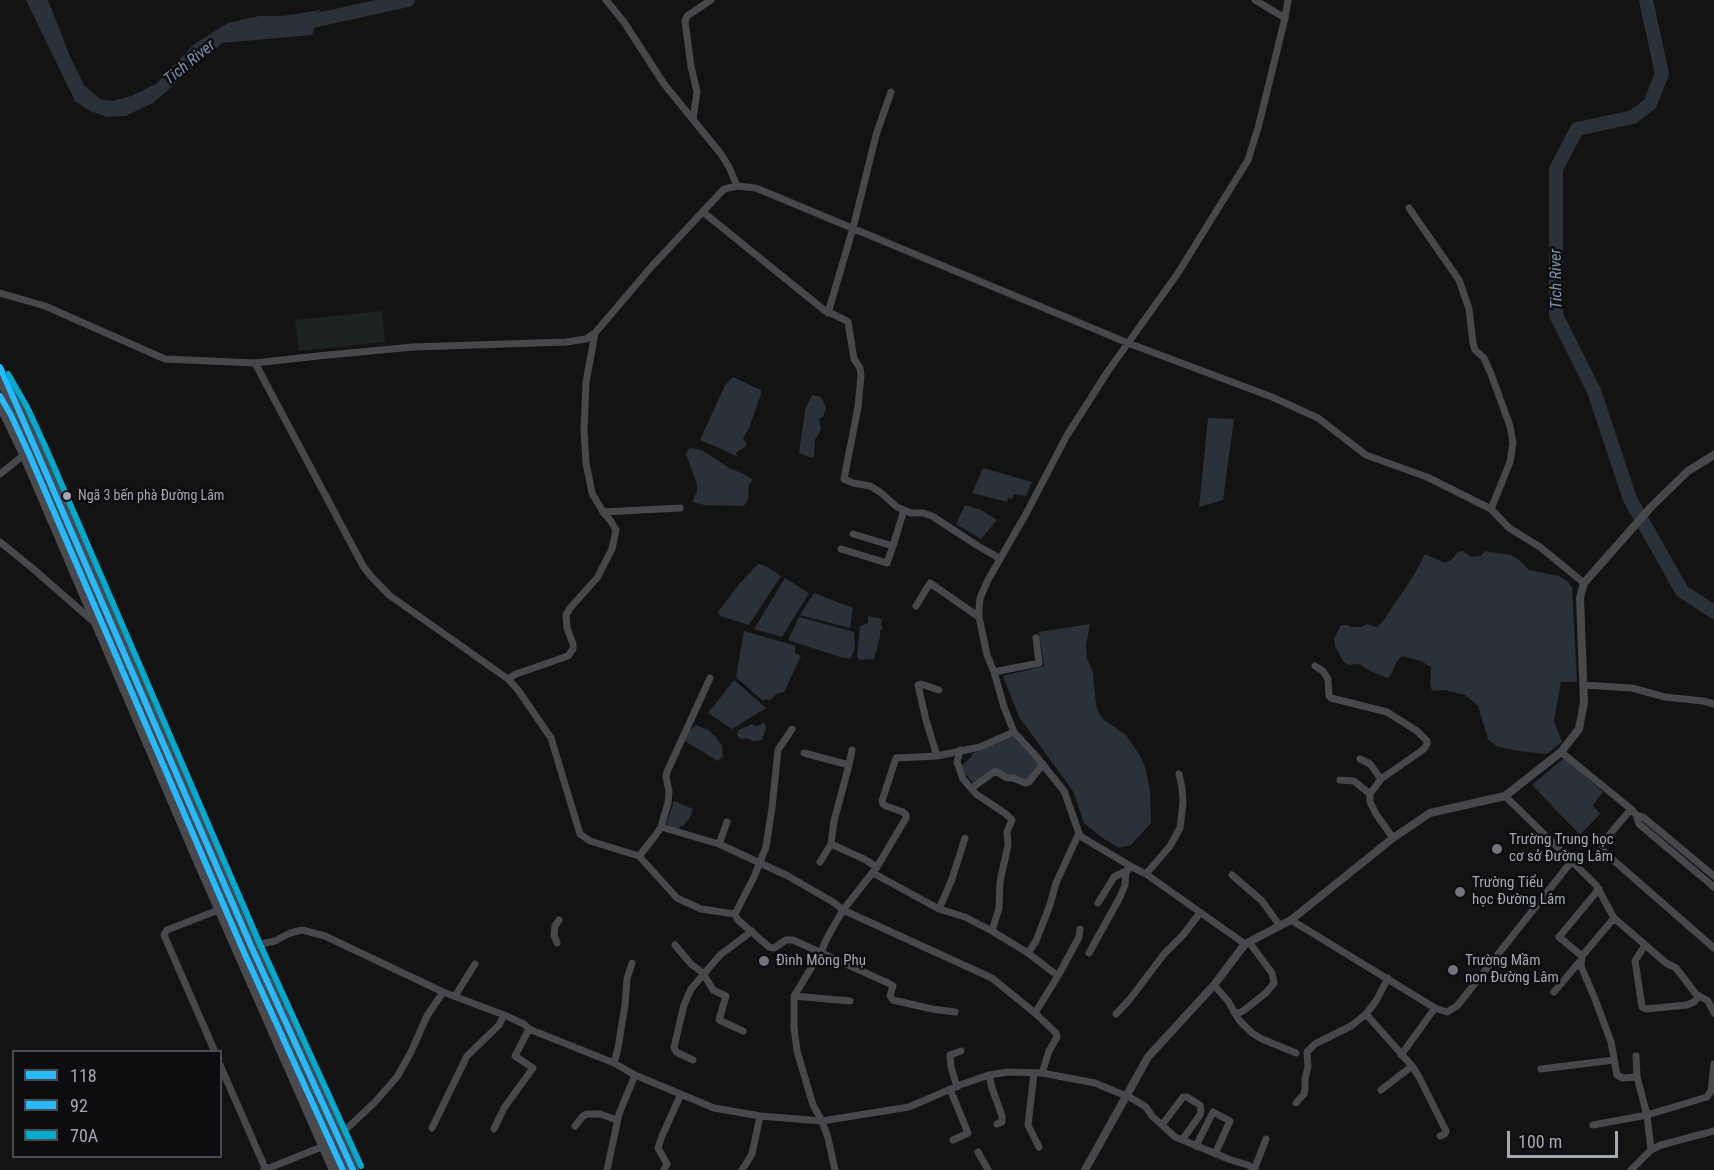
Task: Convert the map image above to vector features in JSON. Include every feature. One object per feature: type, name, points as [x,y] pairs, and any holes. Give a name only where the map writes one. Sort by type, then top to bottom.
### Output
[{"type":"highway","points":[[0,367],[7,409]]},
{"type":"highway","points":[[0,378],[7,409],[31,452],[353,1170]]},
{"type":"highway","points":[[31,452],[98,625],[335,1170]]},
{"type":"street","points":[[606,0],[624,22],[664,84],[721,154],[736,186]]},
{"type":"street","points":[[693,119],[697,92],[685,19],[711,0]]},
{"type":"street","points":[[1255,0],[1284,18]]},
{"type":"street","points":[[1234,1011],[1242,1011],[1266,993],[1274,983],[1272,974],[1247,943],[1146,874],[1129,870],[1078,833],[1064,791],[1014,732],[987,655],[979,617],[980,598],[999,558],[1027,512],[1066,437],[1108,371],[1178,273],[1248,160],[1258,128],[1288,0]]},
{"type":"street","points":[[828,313],[853,228],[876,135],[891,92]]},
{"type":"street","points":[[0,292],[45,306],[165,359],[255,363],[413,347],[577,341],[595,333],[652,266],[724,189],[736,186],[756,188],[1128,344],[1272,397],[1318,418],[1366,455],[1427,477],[1491,509],[1509,528],[1540,547],[1584,582]]},
{"type":"street","points":[[1409,208],[1459,280],[1469,309],[1473,343],[1488,366],[1510,426],[1514,443],[1510,462],[1491,509]]},
{"type":"street","points":[[703,212],[828,313],[848,322],[854,359],[860,368],[861,376],[858,407],[844,479],[870,486],[904,510],[932,516],[999,558]]},
{"type":"street","points":[[507,679],[564,658],[571,653],[573,644],[567,628],[566,615],[597,578],[612,549],[615,536],[614,526],[595,500],[589,482],[584,431],[586,382],[595,333]]},
{"type":"street","points":[[255,363],[363,566],[374,580],[389,595],[507,679],[518,690],[550,738],[580,834],[590,841],[639,856],[677,898],[701,909],[735,914]]},
{"type":"street","points":[[0,474],[31,452]]},
{"type":"street","points":[[1085,1170],[1148,1057],[1214,985],[1247,943],[1291,920],[1393,838],[1430,813],[1505,796],[1561,752],[1579,729],[1584,702],[1580,598],[1584,582],[1651,507],[1688,471],[1714,455]]},
{"type":"street","points":[[603,512],[680,508]]},
{"type":"street","points":[[841,549],[887,563],[904,510]]},
{"type":"street","points":[[853,534],[893,546]]},
{"type":"street","points":[[0,542],[98,625]]},
{"type":"street","points":[[916,606],[930,583],[979,617]]},
{"type":"street","points":[[994,672],[1040,663],[1036,638]]},
{"type":"street","points":[[1315,666],[1323,671],[1328,679],[1331,698],[1387,712],[1417,731],[1427,741],[1424,749],[1381,779],[1370,794],[1370,802],[1376,814],[1393,838]]},
{"type":"street","points":[[639,856],[661,827],[668,803],[667,772],[710,678]]},
{"type":"street","points":[[937,756],[918,685],[939,690]]},
{"type":"street","points":[[1583,685],[1632,688],[1665,697],[1703,701],[1714,705]]},
{"type":"street","points":[[735,914],[760,863],[769,836],[778,750],[792,729]]},
{"type":"street","points":[[836,1170],[828,1138],[813,1105],[797,1051],[794,996],[843,910],[875,870],[906,818],[906,814],[886,806],[882,801],[896,758],[937,756],[980,747],[1014,732]]},
{"type":"street","points":[[820,862],[831,844],[834,821],[852,750]]},
{"type":"street","points":[[960,750],[957,762],[963,779],[976,794],[1006,813],[1012,820],[1007,832],[1008,845],[1000,882],[999,908],[992,931]]},
{"type":"street","points":[[1561,752],[1630,808],[1639,824],[1700,869],[1714,876]]},
{"type":"street","points":[[804,753],[849,765]]},
{"type":"street","points":[[1360,759],[1370,764],[1381,779]]},
{"type":"street","points":[[972,788],[995,771],[1008,778],[1024,783],[1029,782],[1043,764]]},
{"type":"street","points":[[1146,874],[1170,846],[1180,828],[1183,803],[1179,774]]},
{"type":"street","points":[[1340,780],[1354,781],[1370,794]]},
{"type":"street","points":[[1505,796],[1599,889],[1614,918],[1666,963],[1676,968],[1699,996],[1708,1001],[1714,1013]]},
{"type":"street","points":[[1630,808],[1605,840],[1602,848],[1604,852],[1714,948]]},
{"type":"street","points":[[719,844],[727,822]]},
{"type":"street","points":[[661,827],[719,844],[771,867],[806,885],[843,910],[992,978],[1035,1012],[1056,1033],[1057,1037],[1038,1073],[1028,1125],[1039,1148]]},
{"type":"street","points":[[1028,953],[1036,941],[1056,883],[1078,833]]},
{"type":"street","points":[[939,909],[952,879],[965,838]]},
{"type":"street","points":[[831,844],[864,859],[875,870],[939,909],[965,917],[992,931],[1028,953],[1058,976]]},
{"type":"street","points":[[1291,920],[1435,1008],[1447,1012],[1457,1006],[1572,862]]},
{"type":"street","points":[[1700,869],[1714,886]]},
{"type":"street","points":[[1098,903],[1114,877],[1129,870]]},
{"type":"street","points":[[1089,952],[1120,897],[1129,870]]},
{"type":"street","points":[[1232,875],[1262,902],[1280,926]]},
{"type":"street","points":[[1599,889],[1559,937],[1581,958],[1581,966],[1611,1042],[1617,1075],[1623,1078],[1637,1077]]},
{"type":"street","points":[[213,1050],[164,935],[167,930],[221,909]]},
{"type":"street","points":[[1116,1014],[1200,913]]},
{"type":"street","points":[[735,914],[738,920],[771,948],[790,940],[892,985],[891,996],[896,1001],[955,1012]]},
{"type":"street","points":[[1554,992],[1614,918]]},
{"type":"street","points":[[557,943],[554,935],[555,926],[560,920]]},
{"type":"street","points":[[1035,1012],[1058,976],[1079,937],[1080,929]]},
{"type":"street","points":[[251,946],[275,941],[302,930],[312,932],[398,969],[443,992],[504,1015],[529,1029],[614,1063],[635,1075],[714,1108],[760,1116],[822,1121],[909,1107],[989,1075],[1028,1072],[1095,1083],[1131,1098],[1146,1107],[1152,1116],[1175,1137],[1248,1165],[1254,1170],[1266,1139]]},
{"type":"street","points":[[693,1060],[676,1052],[674,1047],[684,1005],[691,989],[727,949],[752,931]]},
{"type":"street","points":[[675,945],[691,964],[703,973],[713,990],[726,996],[719,1020],[743,1031]]},
{"type":"street","points":[[1645,945],[1635,961],[1642,1007],[1646,1009],[1687,1005],[1699,996]]},
{"type":"street","points":[[614,1063],[625,1005],[627,979],[632,963]]},
{"type":"street","points":[[455,996],[475,964]]},
{"type":"street","points":[[1296,1103],[1304,1094],[1308,1067],[1307,1052],[1315,1044],[1351,1026],[1366,1014],[1388,978]]},
{"type":"street","points":[[1214,985],[1228,1001],[1242,1024],[1255,1035],[1296,1053]]},
{"type":"street","points":[[222,1070],[265,1170],[324,1146],[339,1136],[375,1102],[397,1077],[427,1016],[443,992]]},
{"type":"street","points":[[794,996],[850,1001]]},
{"type":"street","points":[[1401,1055],[1435,1008]]},
{"type":"street","points":[[1366,1014],[1412,1066],[1446,1131],[1440,1136]]},
{"type":"street","points":[[432,1128],[468,1056],[499,1025],[504,1015]]},
{"type":"street","points":[[494,1129],[504,1108],[534,1066],[515,1056],[529,1029]]},
{"type":"street","points":[[953,1140],[968,1133],[953,1088],[950,1055],[961,1051]]},
{"type":"street","points":[[1636,1056],[1637,1077],[1647,1115],[1651,1150]]},
{"type":"street","points":[[1541,1069],[1614,1060]]},
{"type":"street","points":[[1593,1125],[1647,1115],[1707,1097],[1711,1090],[1714,1064]]},
{"type":"street","points":[[1381,1090],[1412,1066]]},
{"type":"street","points":[[607,1170],[623,1102],[635,1075]]},
{"type":"street","points":[[989,1075],[1002,1116],[1002,1122],[997,1124]]},
{"type":"street","points":[[664,1170],[667,1164],[658,1148],[681,1095]]},
{"type":"street","points":[[1162,1125],[1183,1097],[1200,1104],[1200,1115],[1182,1140]]},
{"type":"street","points":[[1196,1146],[1213,1112],[1230,1120],[1215,1154]]},
{"type":"street","points":[[575,1126],[587,1114],[600,1114],[618,1120]]},
{"type":"street","points":[[742,1170],[752,1154],[760,1116]]},
{"type":"street","points":[[1631,1170],[1651,1150],[1669,1142],[1714,1131]]},
{"type":"street","points":[[978,1152],[988,1170]]},
{"type":"shaded area","points":[[382,311],[385,342],[299,351],[295,320]]},
{"type":"water","points":[[26,0],[48,0],[84,85],[100,99],[112,101],[131,96],[156,84],[194,44],[228,23],[259,16],[283,16],[320,10],[312,35],[222,43],[153,103],[125,116],[107,117],[90,111],[75,101]]},
{"type":"water","points":[[733,377],[761,390],[749,428],[743,438],[746,446],[736,453],[737,456],[700,440],[725,385]]},
{"type":"water","points":[[812,395],[822,398],[826,409],[823,417],[819,419],[821,428],[815,439],[814,457],[811,458],[799,453],[805,410]]},
{"type":"water","points":[[1208,418],[1234,419],[1223,500],[1199,507]]},
{"type":"water","points":[[691,448],[702,450],[729,468],[753,480],[749,485],[748,499],[744,506],[704,505],[693,502],[697,485],[686,454]]},
{"type":"water","points":[[983,468],[1032,482],[1026,496],[1014,494],[1012,499],[1008,498],[1007,502],[972,493]]},
{"type":"water","points":[[965,505],[978,508],[997,520],[981,539],[956,524]]},
{"type":"water","points":[[1463,551],[1471,557],[1481,556],[1485,551],[1511,555],[1529,570],[1559,576],[1572,587],[1577,682],[1561,682],[1554,721],[1562,742],[1547,754],[1496,746],[1488,739],[1478,706],[1465,695],[1445,690],[1432,691],[1431,667],[1421,661],[1402,656],[1388,678],[1359,664],[1348,665],[1343,661],[1335,646],[1334,639],[1341,625],[1361,627],[1367,624],[1377,627],[1383,621],[1414,575],[1425,554],[1445,563],[1458,552]]},
{"type":"water","points":[[758,564],[766,566],[781,576],[749,625],[720,616],[718,612]]},
{"type":"water","points":[[785,578],[809,593],[782,637],[754,629]]},
{"type":"water","points":[[814,593],[853,608],[850,628],[800,615]]},
{"type":"water","points":[[868,616],[882,619],[883,628],[880,631],[874,659],[859,660],[857,657],[860,626],[868,623]]},
{"type":"water","points":[[799,617],[854,632],[855,648],[851,658],[840,657],[788,640]]},
{"type":"water","points":[[1090,624],[1086,646],[1087,658],[1093,673],[1099,713],[1104,720],[1126,735],[1139,754],[1145,767],[1150,791],[1151,823],[1131,845],[1119,848],[1084,823],[1073,791],[1019,717],[1003,676],[1044,666],[1039,632]]},
{"type":"water","points":[[744,631],[796,646],[795,653],[801,656],[784,692],[776,694],[769,701],[766,699],[763,701],[736,677]]},
{"type":"water","points":[[734,680],[766,708],[732,729],[708,713]]},
{"type":"water","points":[[764,722],[766,728],[762,740],[739,738],[737,734],[739,730]]},
{"type":"water","points":[[696,725],[708,730],[722,746],[723,756],[718,761],[685,740],[689,731]]},
{"type":"water","points":[[1015,736],[1040,764],[1027,781],[1008,777],[994,767],[974,784],[963,771],[962,765],[972,756],[971,754]]},
{"type":"water","points":[[1564,758],[1603,792],[1593,805],[1600,814],[1580,835],[1532,785]]},
{"type":"water","points":[[674,801],[693,809],[689,819],[679,829],[666,825]]},
{"type":"waterway","name":"Tich River","points":[[299,24],[408,0]]},
{"type":"waterway","name":"Tich River","points":[[1646,0],[1662,74],[1650,104],[1633,117],[1577,129],[1556,169],[1556,315],[1594,391],[1630,499],[1682,591],[1714,612]]},
{"type":"transit line","name":"118","points":[[0,367],[251,946],[353,1170]]},
{"type":"transit line","name":"70A","points":[[8,374],[27,407],[45,446],[259,942],[361,1166]]},
{"type":"transit line","name":"92","points":[[0,396],[29,454],[243,950],[343,1170]]},
{"type":"place","name":"Ngã 3 bến phà Đường Lâm","points":[[67,496]]},
{"type":"place","name":"Trường Trung học cơ sở Đường Lâm","points":[[1497,849]]},
{"type":"place","name":"Trường Tiểu học Đường Lâm","points":[[1460,892]]},
{"type":"place","name":"Đình Mông Phụ","points":[[764,961]]},
{"type":"place","name":"Trường Mầm non Đường Lâm","points":[[1453,970]]}]
